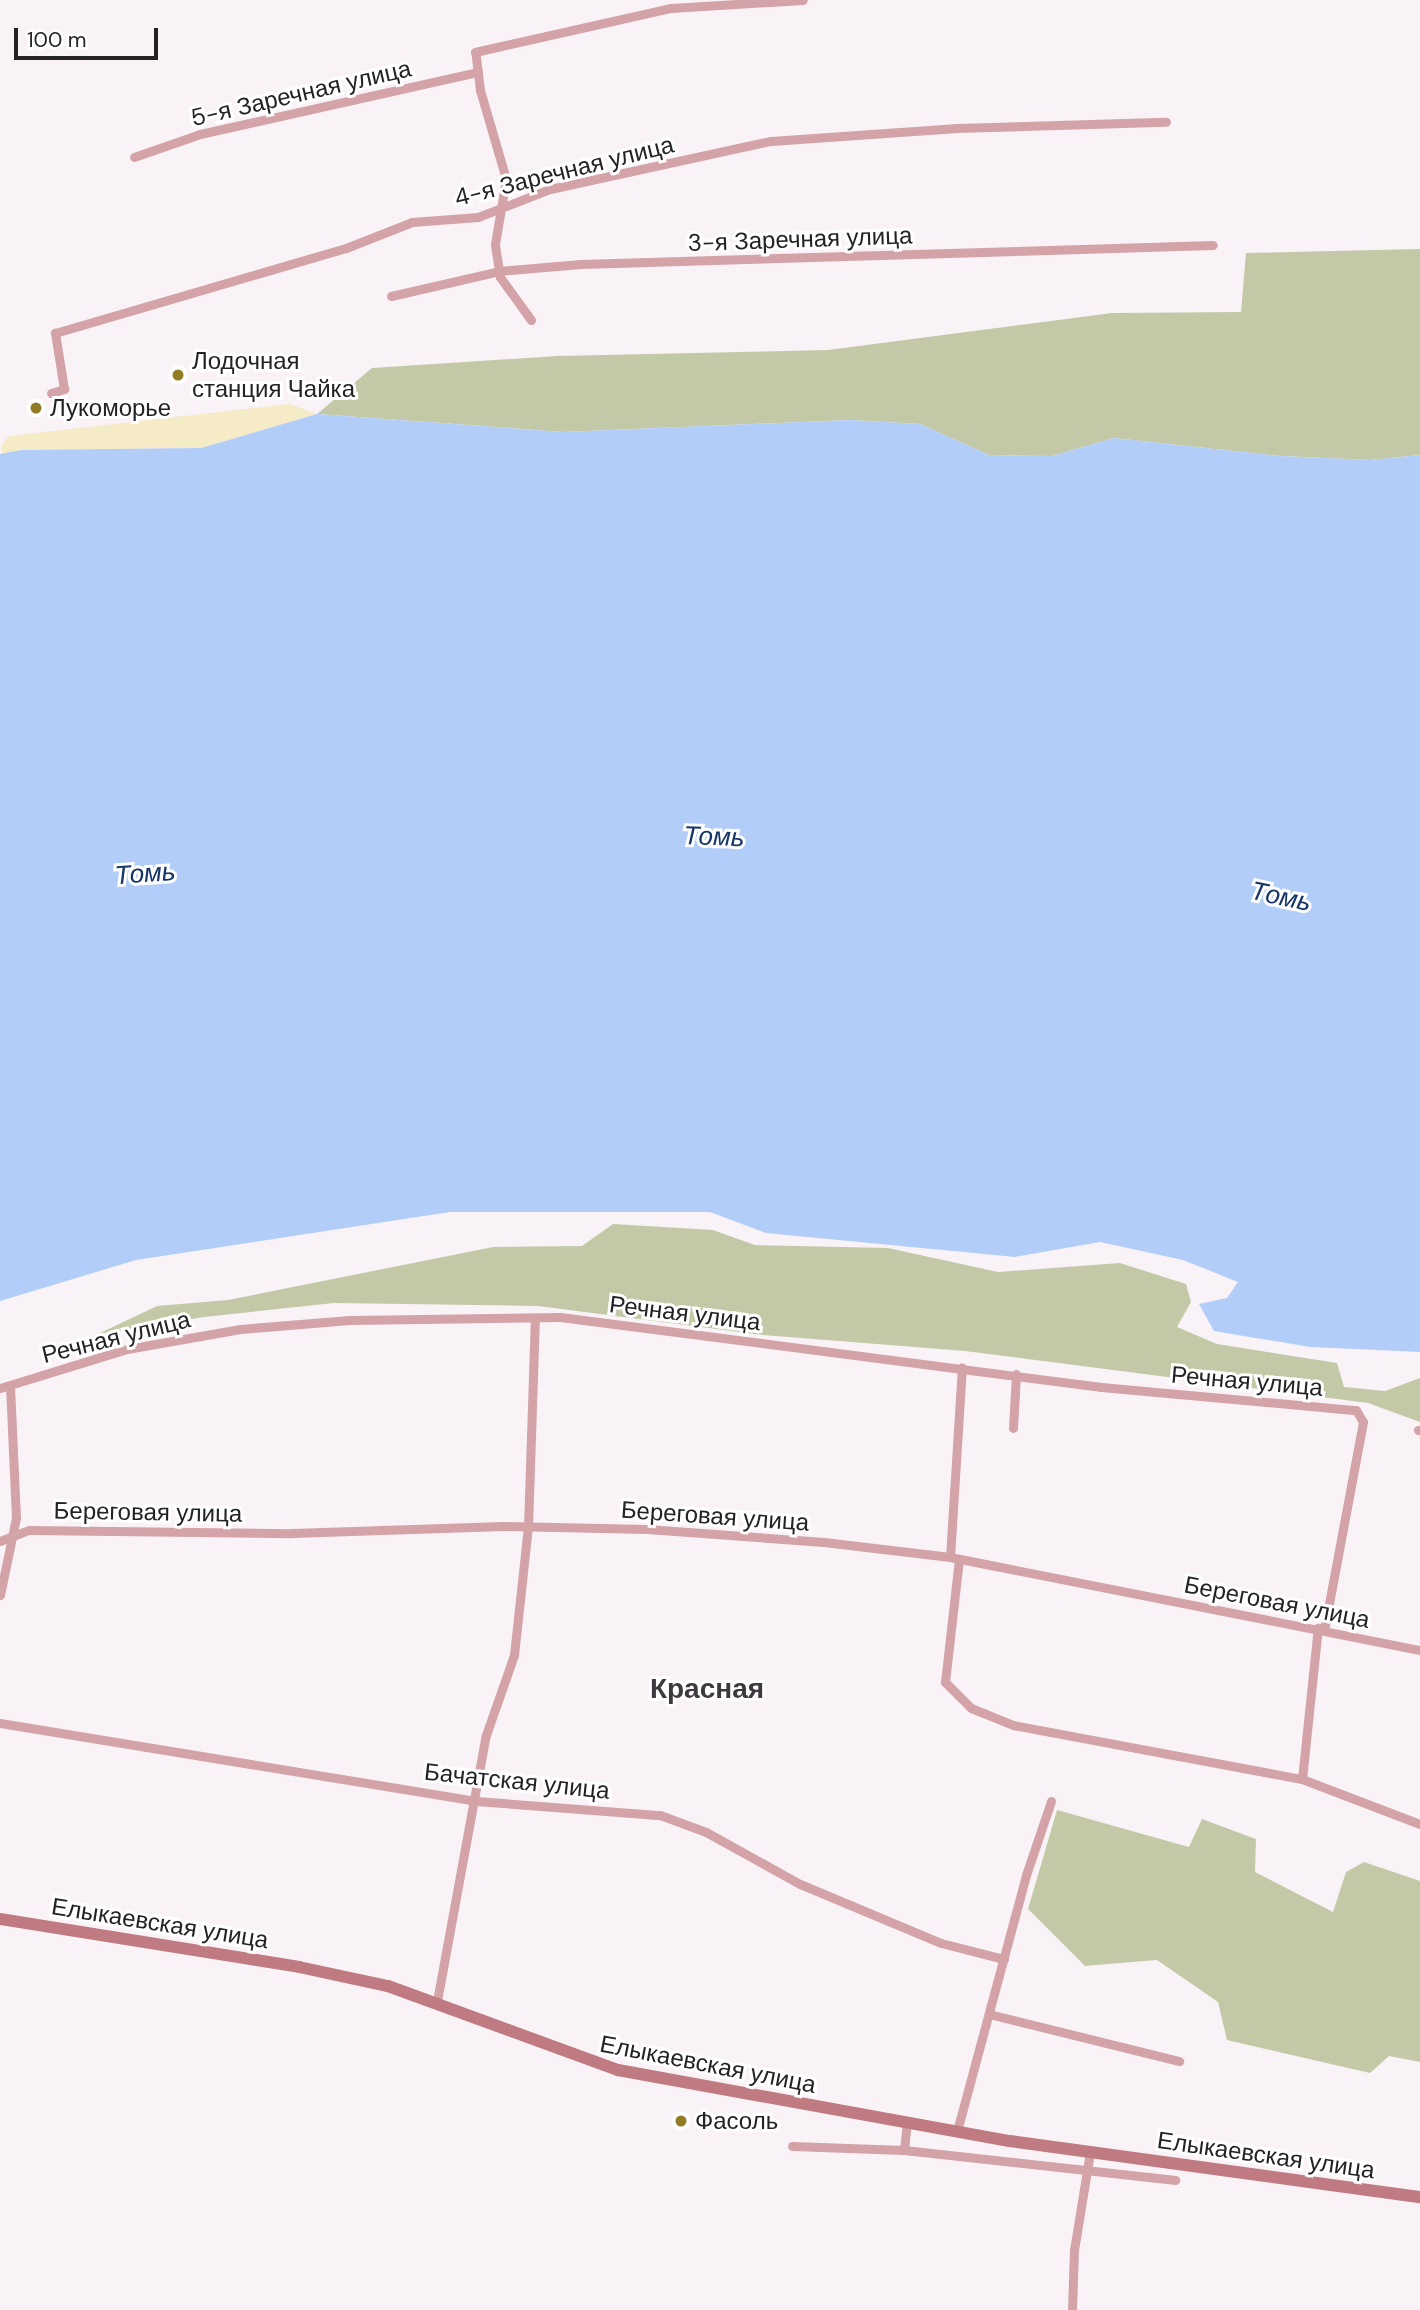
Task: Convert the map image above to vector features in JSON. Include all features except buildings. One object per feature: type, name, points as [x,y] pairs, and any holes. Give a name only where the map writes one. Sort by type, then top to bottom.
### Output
[{"type":"street","points":[[531,320],[499,271],[495,244],[506,179],[475,52],[671,8],[803,0]]},
{"type":"street","name":"5-я Заречная улица","points":[[134,157],[200,134],[478,72]]},
{"type":"street","name":"4-я Заречная улица","points":[[51,393],[64,389],[55,333],[346,248],[411,222],[478,217],[550,189],[771,141],[958,128],[1166,122]]},
{"type":"street","name":"3-я Заречная улица","points":[[391,296],[499,271],[581,264],[1213,245]]},
{"type":"street","name":"Речная улица","points":[[5,1388],[127,1349],[240,1329],[350,1320],[560,1317],[1101,1387],[1356,1410],[1363,1422],[1321,1629]]},
{"type":"street","points":[[437,2001],[476,1801],[486,1735],[513,1655],[528,1527],[535,1318]]},
{"type":"street","points":[[962,1367],[954,1558],[945,1682],[971,1708],[1013,1725],[1301,1779],[1420,1824]]},
{"type":"street","points":[[1013,1428],[1016,1374]]},
{"type":"street","points":[[0,1595],[15,1538],[5,1388]]},
{"type":"street","name":"Береговая улица","points":[[0,1541],[15,1538],[29,1530],[292,1533],[528,1527],[647,1529],[954,1558],[1420,1650]]},
{"type":"street","points":[[1301,1779],[1321,1629]]},
{"type":"street","name":"Бачатская улица","points":[[0,1723],[476,1801],[660,1815],[706,1832],[826,1895],[941,1943],[1004,1959]]},
{"type":"street","points":[[957,2131],[1051,1801]]},
{"type":"street","name":"Елыкаевская улица","points":[[0,1919],[299,1967],[437,2001],[605,2067],[957,2131],[1420,2197]]},
{"type":"street","points":[[989,2014],[1179,2061]]},
{"type":"street","points":[[904,2150],[907,2123]]},
{"type":"street","points":[[792,2146],[904,2150],[1175,2180]]},
{"type":"street","points":[[1072,2310],[1074,2250],[1090,2152]]},
{"type":"green space","points":[[1420,249],[1420,455],[1370,460],[1280,456],[1114,438],[1052,456],[989,455],[920,424],[850,420],[563,432],[317,414],[372,368],[557,356],[828,350],[1112,313],[1241,312],[1246,253]]},
{"type":"green space","points":[[613,1224],[713,1230],[755,1245],[888,1248],[998,1272],[1120,1263],[1186,1284],[1191,1302],[1177,1327],[1217,1344],[1337,1363],[1344,1387],[1385,1391],[1420,1378],[1420,1422],[1368,1403],[965,1351],[763,1335],[538,1306],[334,1303],[204,1317],[98,1334],[157,1306],[228,1300],[493,1247],[582,1246]]},
{"type":"green space","points":[[1057,1810],[1189,1847],[1202,1819],[1256,1839],[1255,1872],[1333,1912],[1346,1872],[1364,1862],[1420,1881],[1420,2062],[1389,2056],[1370,2073],[1227,2040],[1218,2002],[1157,1960],[1085,1966],[1028,1909]]},
{"type":"sand","points":[[290,404],[317,414],[201,448],[21,450],[3,455],[1,446],[9,436]]},
{"type":"water","name":"Томь","points":[[317,414],[563,432],[850,420],[920,424],[989,455],[1052,456],[1114,438],[1280,456],[1370,460],[1420,455],[1420,1352],[1310,1347],[1214,1331],[1199,1304],[1227,1298],[1238,1282],[1183,1260],[1100,1242],[1015,1257],[766,1233],[710,1212],[450,1212],[136,1260],[0,1301],[0,454],[21,450],[201,448]]},
{"type":"place","name":"Лодочная станция Чайка","points":[[178,375]]},
{"type":"place","name":"Лукоморье","points":[[36,408]]},
{"type":"place","name":"Фасоль","points":[[681,2121]]},
{"type":"district","name":"Красная","points":[[707,1689]]}]
